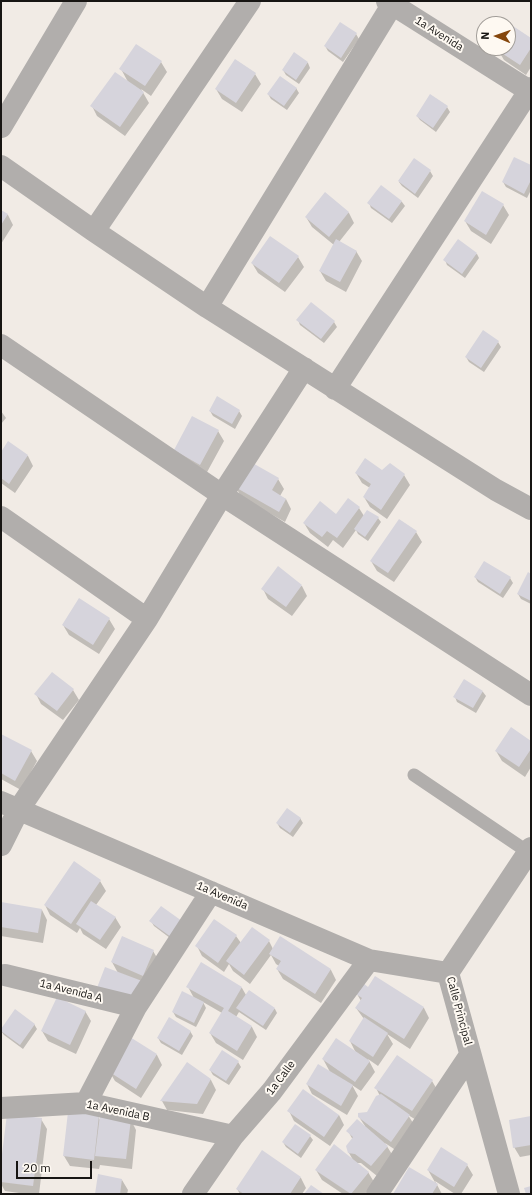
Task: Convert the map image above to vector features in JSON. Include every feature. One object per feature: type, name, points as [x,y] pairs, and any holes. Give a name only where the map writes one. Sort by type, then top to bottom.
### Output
[{"type":"street","points":[[1,127],[76,1]]},
{"type":"street","points":[[94,231],[250,1]]},
{"type":"street","points":[[207,307],[390,3]]},
{"type":"street","name":"1a Avenida","points":[[390,3],[530,90]]},
{"type":"street","points":[[335,389],[530,90]]},
{"type":"street","points":[[1,166],[207,307],[496,490],[531,509]]},
{"type":"street","points":[[1,345],[222,495],[531,695]]},
{"type":"street","points":[[1,845],[10,805],[147,620],[222,495],[304,368]]},
{"type":"street","points":[[1,517],[147,620]]},
{"type":"street","name":"1a Avenida","points":[[10,805],[369,960],[448,974]]},
{"type":"street","name":"Calle Principal","points":[[509,1194],[448,974],[530,850]]},
{"type":"street","points":[[86,1103],[136,1007],[211,892]]},
{"type":"street","name":"1a Calle","points":[[192,1194],[233,1136],[272,1091],[369,960]]},
{"type":"street","name":"1a Avenida A","points":[[5,975],[136,1007]]},
{"type":"street","points":[[377,1194],[470,1055]]},
{"type":"street","name":"1a Avenida B","points":[[1,1108],[86,1103],[233,1136]]},
{"type":"lane","points":[[414,775],[530,850]]},
{"type":"building","points":[[340,22],[357,33],[341,58],[324,46]]},
{"type":"building","points":[[516,28],[531,38],[531,48],[520,65],[506,56],[516,56]]},
{"type":"building","points":[[136,44],[162,61],[145,86],[119,69]]},
{"type":"building","points":[[294,52],[308,62],[296,80],[282,70]]},
{"type":"building","points":[[235,59],[256,73],[236,103],[215,89]]},
{"type":"building","points":[[115,72],[144,92],[120,127],[90,106]]},
{"type":"building","points":[[280,76],[297,88],[284,106],[267,94]]},
{"type":"building","points":[[430,94],[448,106],[433,128],[416,116]]},
{"type":"building","points":[[514,157],[531,165],[531,180],[524,194],[502,182]]},
{"type":"building","points":[[414,158],[431,170],[415,194],[398,181]]},
{"type":"building","points":[[381,185],[402,201],[389,219],[367,203]]},
{"type":"building","points":[[482,191],[504,204],[486,235],[464,221]]},
{"type":"building","points":[[325,192],[349,212],[329,237],[305,217]]},
{"type":"building","points":[[1,210],[8,214],[1,225]]},
{"type":"building","points":[[270,236],[299,256],[279,283],[251,263]]},
{"type":"building","points":[[336,239],[357,251],[340,282],[319,271]]},
{"type":"building","points":[[458,239],[477,253],[462,274],[443,260]]},
{"type":"building","points":[[311,302],[335,321],[321,339],[296,320]]},
{"type":"building","points":[[483,330],[499,341],[481,368],[465,357]]},
{"type":"building","points":[[217,396],[240,410],[232,424],[209,411]]},
{"type":"building","points":[[192,416],[219,430],[200,465],[174,450]]},
{"type":"building","points":[[8,441],[28,455],[9,484],[1,478],[1,452]]},
{"type":"building","points":[[365,458],[382,470],[390,463],[405,474],[381,510],[363,497],[371,484],[355,473]]},
{"type":"building","points":[[249,461],[279,478],[272,490],[286,499],[279,512],[235,487]]},
{"type":"building","points":[[348,498],[360,507],[337,538],[327,531],[322,537],[303,523],[320,501],[336,514]]},
{"type":"building","points":[[367,510],[379,517],[365,537],[354,529]]},
{"type":"building","points":[[399,519],[417,531],[388,573],[370,561]]},
{"type":"building","points":[[484,561],[511,577],[500,594],[474,577]]},
{"type":"building","points":[[278,566],[302,585],[286,607],[261,589]]},
{"type":"building","points":[[528,572],[531,574],[531,601],[517,594]]},
{"type":"building","points":[[79,598],[110,618],[93,645],[62,625]]},
{"type":"building","points":[[52,672],[74,689],[57,711],[34,694]]},
{"type":"building","points":[[464,679],[483,691],[473,708],[453,697]]},
{"type":"building","points":[[511,727],[531,741],[531,749],[519,767],[495,751]]},
{"type":"building","points":[[1,734],[32,750],[15,781],[1,773]]},
{"type":"building","points":[[287,808],[301,818],[290,833],[276,823]]},
{"type":"building","points":[[74,861],[101,880],[71,924],[44,905]]},
{"type":"building","points":[[91,901],[116,917],[100,940],[76,924]]},
{"type":"building","points":[[1,902],[42,909],[38,933],[1,927]]},
{"type":"building","points":[[161,906],[182,921],[171,937],[149,921]]},
{"type":"building","points":[[214,919],[237,935],[218,963],[195,946]]},
{"type":"building","points":[[252,927],[270,940],[244,975],[226,961]]},
{"type":"building","points":[[122,936],[154,950],[143,976],[111,962]]},
{"type":"building","points":[[280,936],[331,969],[315,994],[276,969],[281,961],[269,954]]},
{"type":"building","points":[[201,962],[242,987],[228,1011],[252,1026],[237,1051],[209,1033],[224,1008],[186,987]]},
{"type":"building","points":[[105,967],[142,981],[132,1007],[95,993]]},
{"type":"building","points":[[375,976],[424,1007],[404,1039],[355,1008],[362,998],[356,994],[363,983],[368,987]]},
{"type":"building","points":[[249,990],[275,1008],[263,1026],[236,1008]]},
{"type":"building","points":[[182,991],[204,1002],[194,1023],[172,1012]]},
{"type":"building","points":[[57,997],[86,1011],[70,1045],[41,1031]]},
{"type":"building","points":[[15,1009],[35,1024],[20,1045],[1,1031]]},
{"type":"building","points":[[169,1017],[191,1031],[179,1051],[157,1038]]},
{"type":"building","points":[[364,1017],[388,1033],[373,1057],[349,1041]]},
{"type":"building","points":[[130,1037],[157,1054],[136,1089],[108,1071]]},
{"type":"building","points":[[336,1038],[370,1061],[355,1082],[322,1059]]},
{"type":"building","points":[[222,1050],[239,1061],[226,1081],[209,1070]]},
{"type":"building","points":[[397,1055],[433,1080],[412,1111],[374,1088]]},
{"type":"building","points":[[187,1062],[211,1079],[197,1104],[160,1101]]},
{"type":"building","points":[[318,1064],[353,1085],[341,1106],[306,1084]]},
{"type":"building","points":[[303,1089],[339,1115],[324,1137],[287,1111]]},
{"type":"building","points":[[381,1094],[410,1115],[391,1142],[358,1117],[358,1113],[367,1112],[376,1096]]},
{"type":"building","points":[[68,1112],[99,1115],[94,1160],[63,1156]]},
{"type":"building","points":[[7,1114],[42,1118],[33,1186],[1,1182],[1,1162]]},
{"type":"building","points":[[100,1115],[131,1119],[126,1159],[95,1156]]},
{"type":"building","points":[[531,1116],[531,1145],[513,1148],[509,1120]]},
{"type":"building","points":[[357,1119],[388,1146],[371,1166],[355,1154],[348,1153],[346,1146],[353,1137],[346,1131]]},
{"type":"building","points":[[295,1124],[311,1135],[298,1154],[282,1142]]},
{"type":"building","points":[[334,1144],[369,1172],[351,1194],[315,1170]]},
{"type":"building","points":[[441,1147],[468,1164],[454,1187],[427,1170]]},
{"type":"building","points":[[262,1150],[301,1177],[290,1194],[244,1194],[236,1189]]},
{"type":"building","points":[[409,1167],[438,1184],[432,1194],[393,1194]]},
{"type":"building","points":[[98,1174],[122,1179],[120,1194],[95,1194]]},
{"type":"building","points":[[311,1185],[324,1194],[304,1194]]},
{"type":"building","points":[[531,1186],[531,1194],[526,1194],[524,1188]]}]
